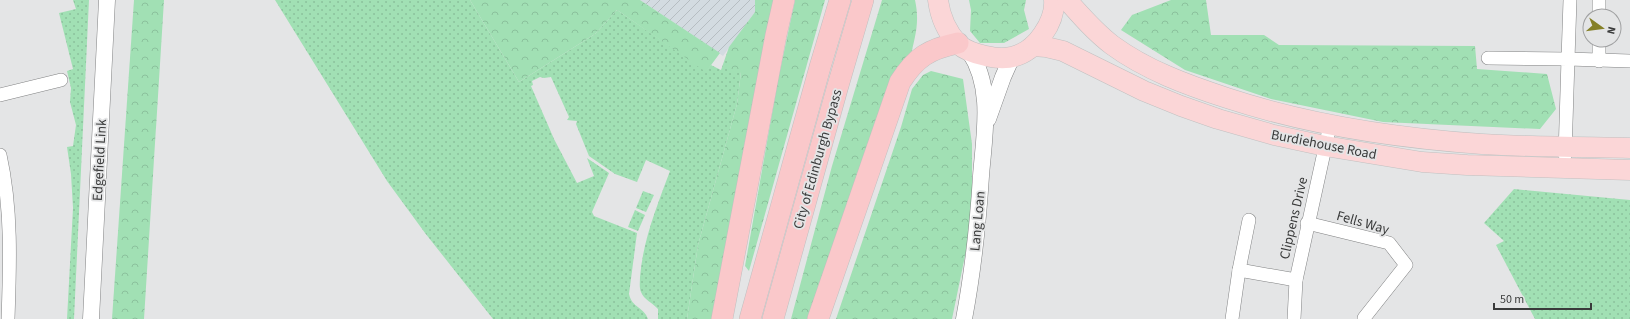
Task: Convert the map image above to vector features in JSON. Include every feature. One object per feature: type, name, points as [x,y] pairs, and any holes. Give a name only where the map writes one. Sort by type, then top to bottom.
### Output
[{"type":"highway","points":[[722,319],[784,0]]},
{"type":"highway","name":"City of Edinburgh Bypass","points":[[750,319],[815,82],[840,0]]},
{"type":"highway","name":"City of Edinburgh Bypass","points":[[773,319],[863,0]]},
{"type":"highway","points":[[818,319],[900,82],[910,67],[919,58],[943,46],[964,47]]},
{"type":"main road","points":[[938,0],[944,21],[964,47],[996,58],[1011,58],[1022,55],[1033,46],[1048,26],[1054,10],[1054,0]]},
{"type":"main road","name":"Burdiehouse Road","points":[[1067,0],[1097,32],[1131,57],[1177,80],[1258,108],[1330,125],[1394,135],[1482,144],[1630,148]]},
{"type":"main road","name":"Burdiehouse Road","points":[[1033,46],[1063,51],[1144,91],[1218,119],[1274,135],[1325,146],[1422,162],[1565,169],[1630,170]]},
{"type":"street","name":"Edgefield Link","points":[[91,319],[107,0]]},
{"type":"street","points":[[1565,169],[1570,0]]},
{"type":"street","name":"Lang Loan","points":[[964,47],[977,64],[980,74],[986,123],[977,232],[964,319]]},
{"type":"street","points":[[1599,48],[1600,60]]},
{"type":"street","name":"Lang Loan","points":[[986,123],[1011,58]]},
{"type":"street","points":[[1488,58],[1568,59],[1630,62]]},
{"type":"street","points":[[0,95],[61,80]]},
{"type":"street","name":"Clippens Drive","points":[[1294,319],[1296,280],[1307,223],[1330,125]]},
{"type":"street","points":[[0,154],[6,182],[10,245],[4,293],[8,319]]},
{"type":"street","points":[[1232,319],[1239,270],[1249,220]]},
{"type":"street","name":"Fells Way","points":[[1307,223],[1389,243],[1406,265],[1364,318]]},
{"type":"street","points":[[1239,270],[1296,280]]},
{"type":"shaded area","points":[[640,0],[755,0],[755,12],[723,56]]},
{"type":"green space","points":[[73,0],[89,0],[74,319],[67,319],[73,208],[71,174],[67,147],[73,146],[76,125],[70,102],[71,88],[67,71],[73,69],[59,13],[76,9]]},
{"type":"green space","points":[[134,0],[164,0],[144,319],[112,319]]},
{"type":"green space","points":[[275,0],[470,0],[519,82],[595,34],[617,10],[706,71],[711,65],[721,70],[729,47],[729,71],[741,72],[737,104],[698,245],[687,319],[658,319],[658,309],[644,297],[640,288],[640,277],[647,236],[670,171],[646,160],[637,182],[615,174],[589,156],[576,124],[577,121],[567,120],[569,117],[551,77],[540,77],[532,81],[533,85],[531,86],[554,139],[577,183],[594,176],[587,158],[609,173],[592,212],[594,216],[637,233],[629,294],[635,305],[644,312],[648,319],[493,319],[425,233],[387,181]]},
{"type":"green space","points":[[470,0],[640,0],[720,53],[706,72],[617,10],[595,34],[519,82]]},
{"type":"green space","points":[[755,0],[778,0],[713,319],[687,319],[698,245],[737,104],[741,72],[729,72],[729,47],[755,12]]},
{"type":"green space","points":[[795,0],[825,0],[749,271],[745,266],[778,80]]},
{"type":"green space","points":[[882,0],[915,0],[917,23],[910,59],[812,319],[791,319],[832,166]]},
{"type":"green space","points":[[969,0],[1026,0],[1024,10],[1029,29],[1004,43],[980,43],[970,31],[971,10]]},
{"type":"green space","points":[[1171,0],[1206,0],[1211,35],[1264,35],[1279,45],[1475,46],[1477,69],[1547,74],[1556,109],[1540,129],[1383,122],[1271,99],[1185,70],[1121,30],[1132,15]]},
{"type":"green space","points":[[931,71],[963,79],[972,144],[972,222],[952,319],[836,319],[901,127],[912,89],[923,75]]},
{"type":"green space","points":[[1514,189],[1630,200],[1630,319],[1535,319],[1496,245],[1504,241],[1484,223]]},
{"type":"green space","points":[[643,191],[654,195],[646,212],[636,208]]},
{"type":"green space","points":[[635,210],[645,215],[638,231],[628,227]]}]
